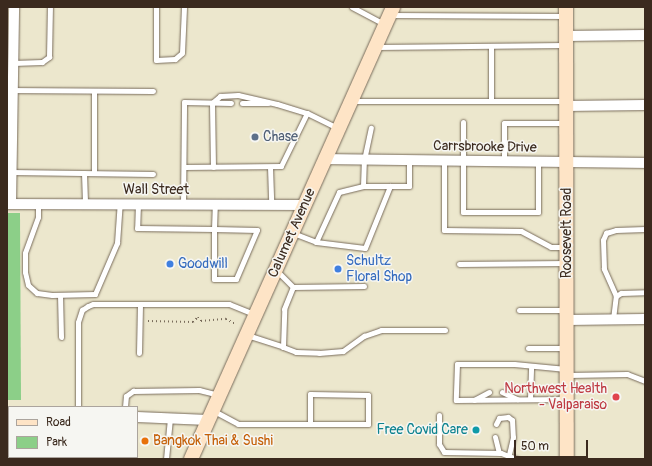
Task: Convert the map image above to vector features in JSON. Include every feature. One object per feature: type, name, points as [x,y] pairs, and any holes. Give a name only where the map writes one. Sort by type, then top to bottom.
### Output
[{"type":"main road","name":"Roosevelt Road","points":[[566,11],[567,459]]},
{"type":"main road","name":"Calumet Avenue","points":[[191,459],[275,269],[390,16]]},
{"type":"street","points":[[9,204],[11,172],[10,90],[13,63],[14,7]]},
{"type":"street","points":[[566,40],[645,35]]},
{"type":"street","points":[[566,104],[645,104]]},
{"type":"street","name":"Carrsbrooke Drive","points":[[325,159],[645,163]]},
{"type":"street","name":"Wall Street","points":[[9,204],[305,204]]},
{"type":"street","points":[[567,315],[613,319],[645,319]]},
{"type":"street","points":[[138,417],[170,418],[211,415]]},
{"type":"lane","points":[[13,63],[42,62],[49,57],[50,7]]},
{"type":"lane","points":[[156,7],[156,60],[175,59],[182,53],[184,7]]},
{"type":"lane","points":[[352,7],[390,16],[566,11]]},
{"type":"lane","points":[[376,47],[491,47],[566,40]]},
{"type":"lane","points":[[491,47],[491,101]]},
{"type":"lane","points":[[10,90],[153,91]]},
{"type":"lane","points":[[94,91],[94,173]]},
{"type":"lane","points":[[212,103],[228,94],[277,104],[307,113],[339,128]]},
{"type":"lane","points":[[352,101],[491,101],[566,104]]},
{"type":"lane","points":[[183,204],[184,102],[231,103]]},
{"type":"lane","points":[[212,103],[213,168]]},
{"type":"lane","points":[[242,103],[277,104]]},
{"type":"lane","points":[[184,167],[213,168],[281,166],[307,113]]},
{"type":"lane","points":[[463,122],[463,212],[538,212],[538,162]]},
{"type":"lane","points":[[504,161],[504,123],[566,123]]},
{"type":"lane","points":[[363,186],[364,160],[371,128]]},
{"type":"lane","points":[[316,242],[339,192],[363,186],[409,186],[409,160]]},
{"type":"lane","points":[[444,161],[444,230],[521,231],[551,247],[567,247]]},
{"type":"lane","points":[[270,167],[271,204]]},
{"type":"lane","points":[[11,172],[153,174]]},
{"type":"lane","points":[[84,173],[85,204]]},
{"type":"lane","points":[[292,233],[316,242],[366,248],[390,186]]},
{"type":"lane","points":[[38,204],[38,217],[25,253],[28,285],[36,293],[60,295],[95,294],[117,242],[120,204]]},
{"type":"lane","points":[[138,204],[137,228],[214,229],[257,230],[236,279],[214,279],[214,229],[215,204]]},
{"type":"lane","points":[[613,319],[616,296],[604,269],[603,240],[606,233],[616,230],[645,229]]},
{"type":"lane","points":[[459,264],[567,263]]},
{"type":"lane","points":[[275,269],[293,287],[364,286]]},
{"type":"lane","points":[[283,347],[284,309],[293,287]]},
{"type":"lane","points":[[616,296],[621,293],[645,292]]},
{"type":"lane","points":[[60,295],[61,337]]},
{"type":"lane","points":[[78,406],[78,322],[82,310],[93,304],[229,304],[255,314]]},
{"type":"lane","points":[[139,353],[140,304]]},
{"type":"lane","points":[[519,310],[567,315]]},
{"type":"lane","points":[[246,335],[296,352],[343,351],[364,336],[381,330],[445,330]]},
{"type":"lane","points":[[528,348],[567,348]]},
{"type":"lane","points":[[567,399],[456,400],[457,364],[531,366],[567,372],[627,374],[645,381]]},
{"type":"lane","points":[[530,399],[531,366]]},
{"type":"lane","points":[[125,406],[126,396],[134,390],[199,390],[220,395]]},
{"type":"lane","points":[[473,400],[489,392]]},
{"type":"lane","points":[[502,392],[519,400]]},
{"type":"lane","points":[[211,415],[238,424],[310,424],[368,424],[368,395],[310,394],[310,424]]},
{"type":"lane","points":[[439,415],[439,444],[444,452],[499,453],[509,454],[516,459]]},
{"type":"lane","points":[[496,424],[499,418],[504,417],[512,420],[513,424],[509,454]]},
{"type":"lane","points":[[166,459],[170,418]]},
{"type":"lane","points":[[496,437],[499,453]]},
{"type":"path","points":[[148,321],[193,322],[198,317],[201,321],[226,319],[236,324]]},
{"type":"green space","points":[[7,213],[20,213],[21,400],[7,400]]},
{"type":"place","name":"Chase","points":[[255,137]]},
{"type":"place","name":"Goodwill","points":[[170,264]]},
{"type":"place","name":"Schultz Floral Shop","points":[[338,269]]},
{"type":"place","name":"Northwest Health - Valparaiso","points":[[616,397]]},
{"type":"place","name":"Free Covid Care","points":[[476,430]]},
{"type":"place","name":"Bangkok Thai & Sushi","points":[[145,441]]}]
